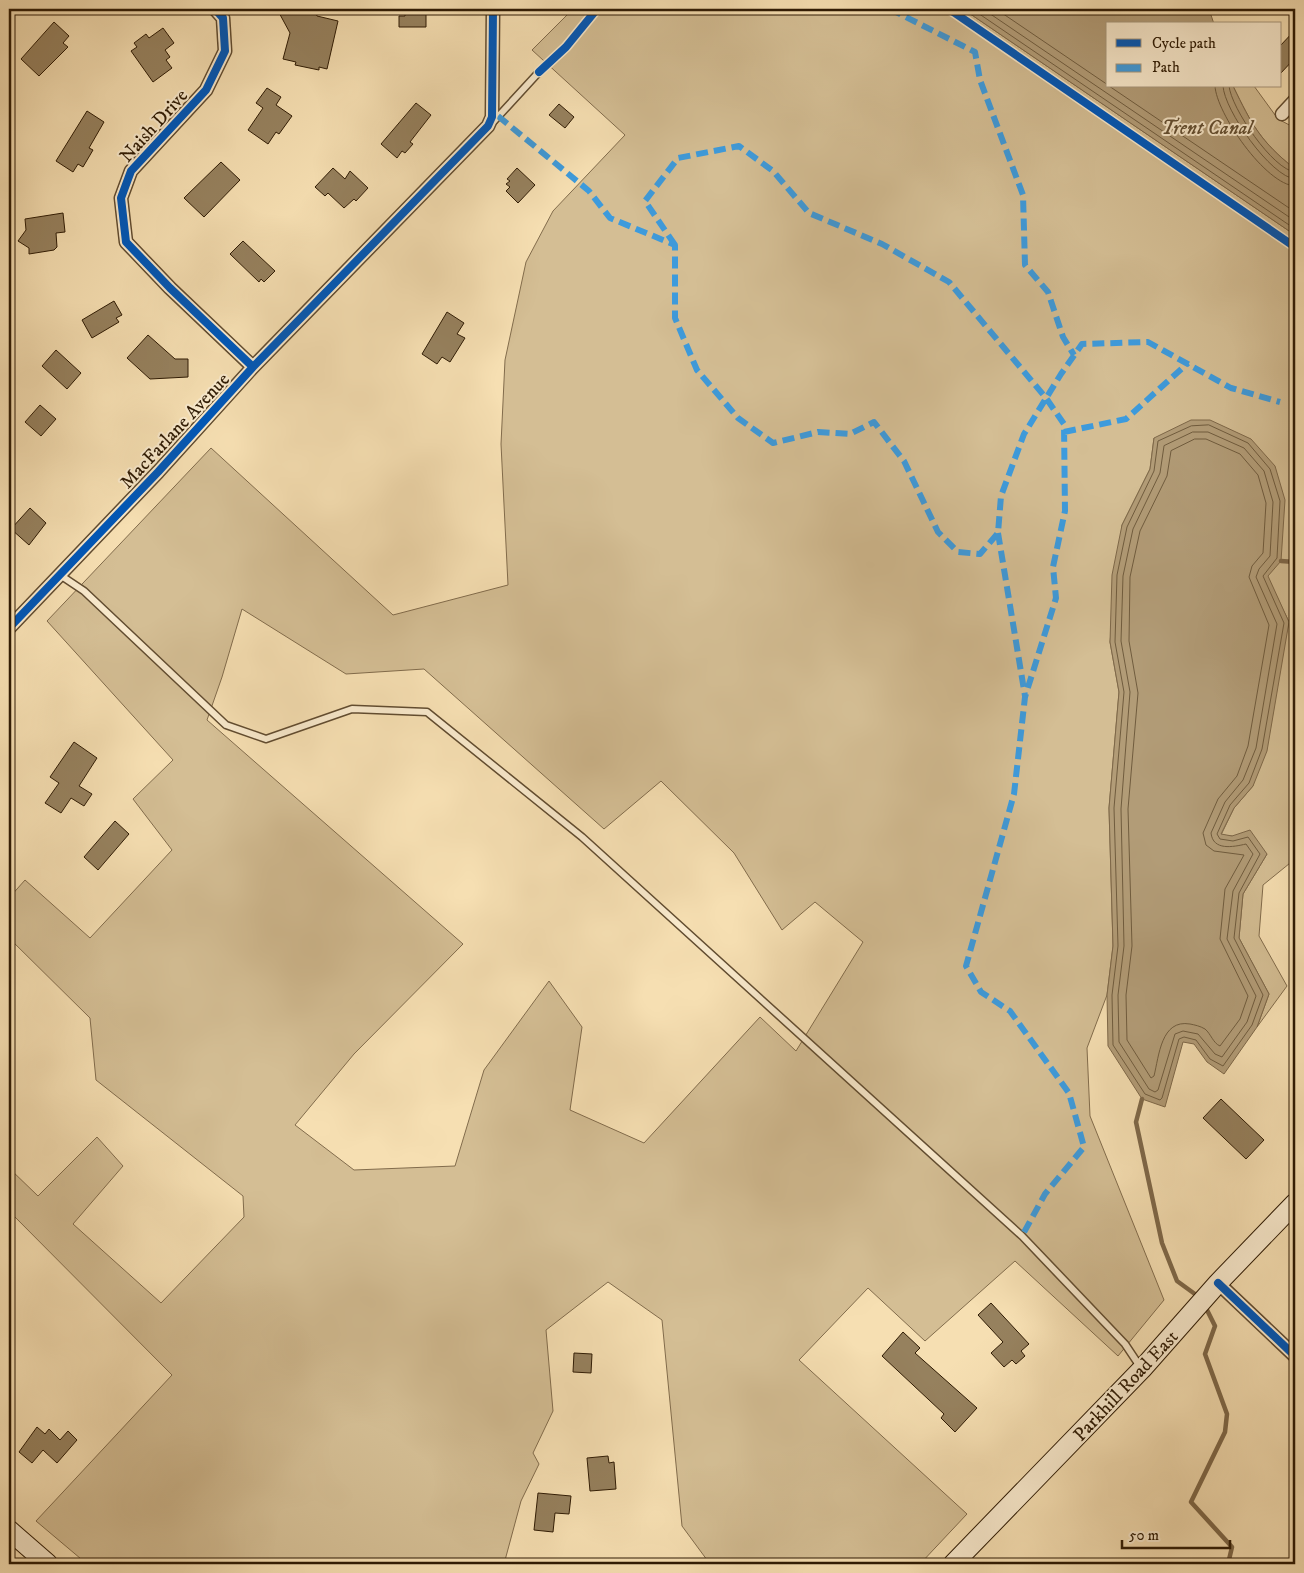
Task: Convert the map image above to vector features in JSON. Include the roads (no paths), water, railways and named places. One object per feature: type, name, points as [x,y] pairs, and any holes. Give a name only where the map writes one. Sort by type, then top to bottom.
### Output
[{"type":"main road","name":"Parkhill Road East","points":[[953,1564],[1142,1369],[1218,1283],[1295,1203]]},
{"type":"main road","points":[[9,1530],[48,1564]]},
{"type":"street","name":"Naish Drive","points":[[215,9],[223,18],[225,51],[206,90],[131,171],[121,198],[126,242],[170,288],[253,367]]},
{"type":"street","points":[[488,126],[492,117],[493,9]]},
{"type":"street","points":[[1282,114],[1295,100]]},
{"type":"street","name":"MacFarlane Avenue","points":[[9,628],[158,472],[253,367],[488,126]]},
{"type":"street","points":[[1218,1283],[1295,1356]]},
{"type":"lane","points":[[488,126],[539,72]]},
{"type":"lane","points":[[60,575],[84,591],[226,725],[266,739],[352,709],[428,712],[582,837],[1022,1236],[1125,1344],[1142,1369]]},
{"type":"water","name":"Trent Canal","points":[[963,9],[1209,9],[1213,22],[1106,22],[1106,88],[1234,88],[1258,132],[1273,150],[1295,169],[1295,235]]},
{"type":"water","points":[[1191,420],[1210,420],[1251,439],[1275,466],[1285,500],[1281,561],[1268,576],[1289,622],[1267,751],[1253,786],[1234,808],[1221,834],[1232,836],[1250,830],[1267,854],[1243,894],[1239,938],[1269,994],[1257,1027],[1224,1074],[1207,1062],[1194,1044],[1183,1042],[1165,1107],[1142,1099],[1108,1046],[1107,995],[1113,946],[1109,808],[1119,692],[1110,642],[1112,575],[1122,525],[1150,469],[1154,438]]},
{"type":"waterway","points":[[1281,561],[1295,562]]},
{"type":"waterway","points":[[1142,1099],[1136,1122],[1162,1243],[1177,1281],[1199,1297]]},
{"type":"waterway","points":[[1205,1306],[1215,1326],[1205,1354],[1227,1414],[1225,1432],[1191,1502],[1232,1547],[1228,1564]]}]
